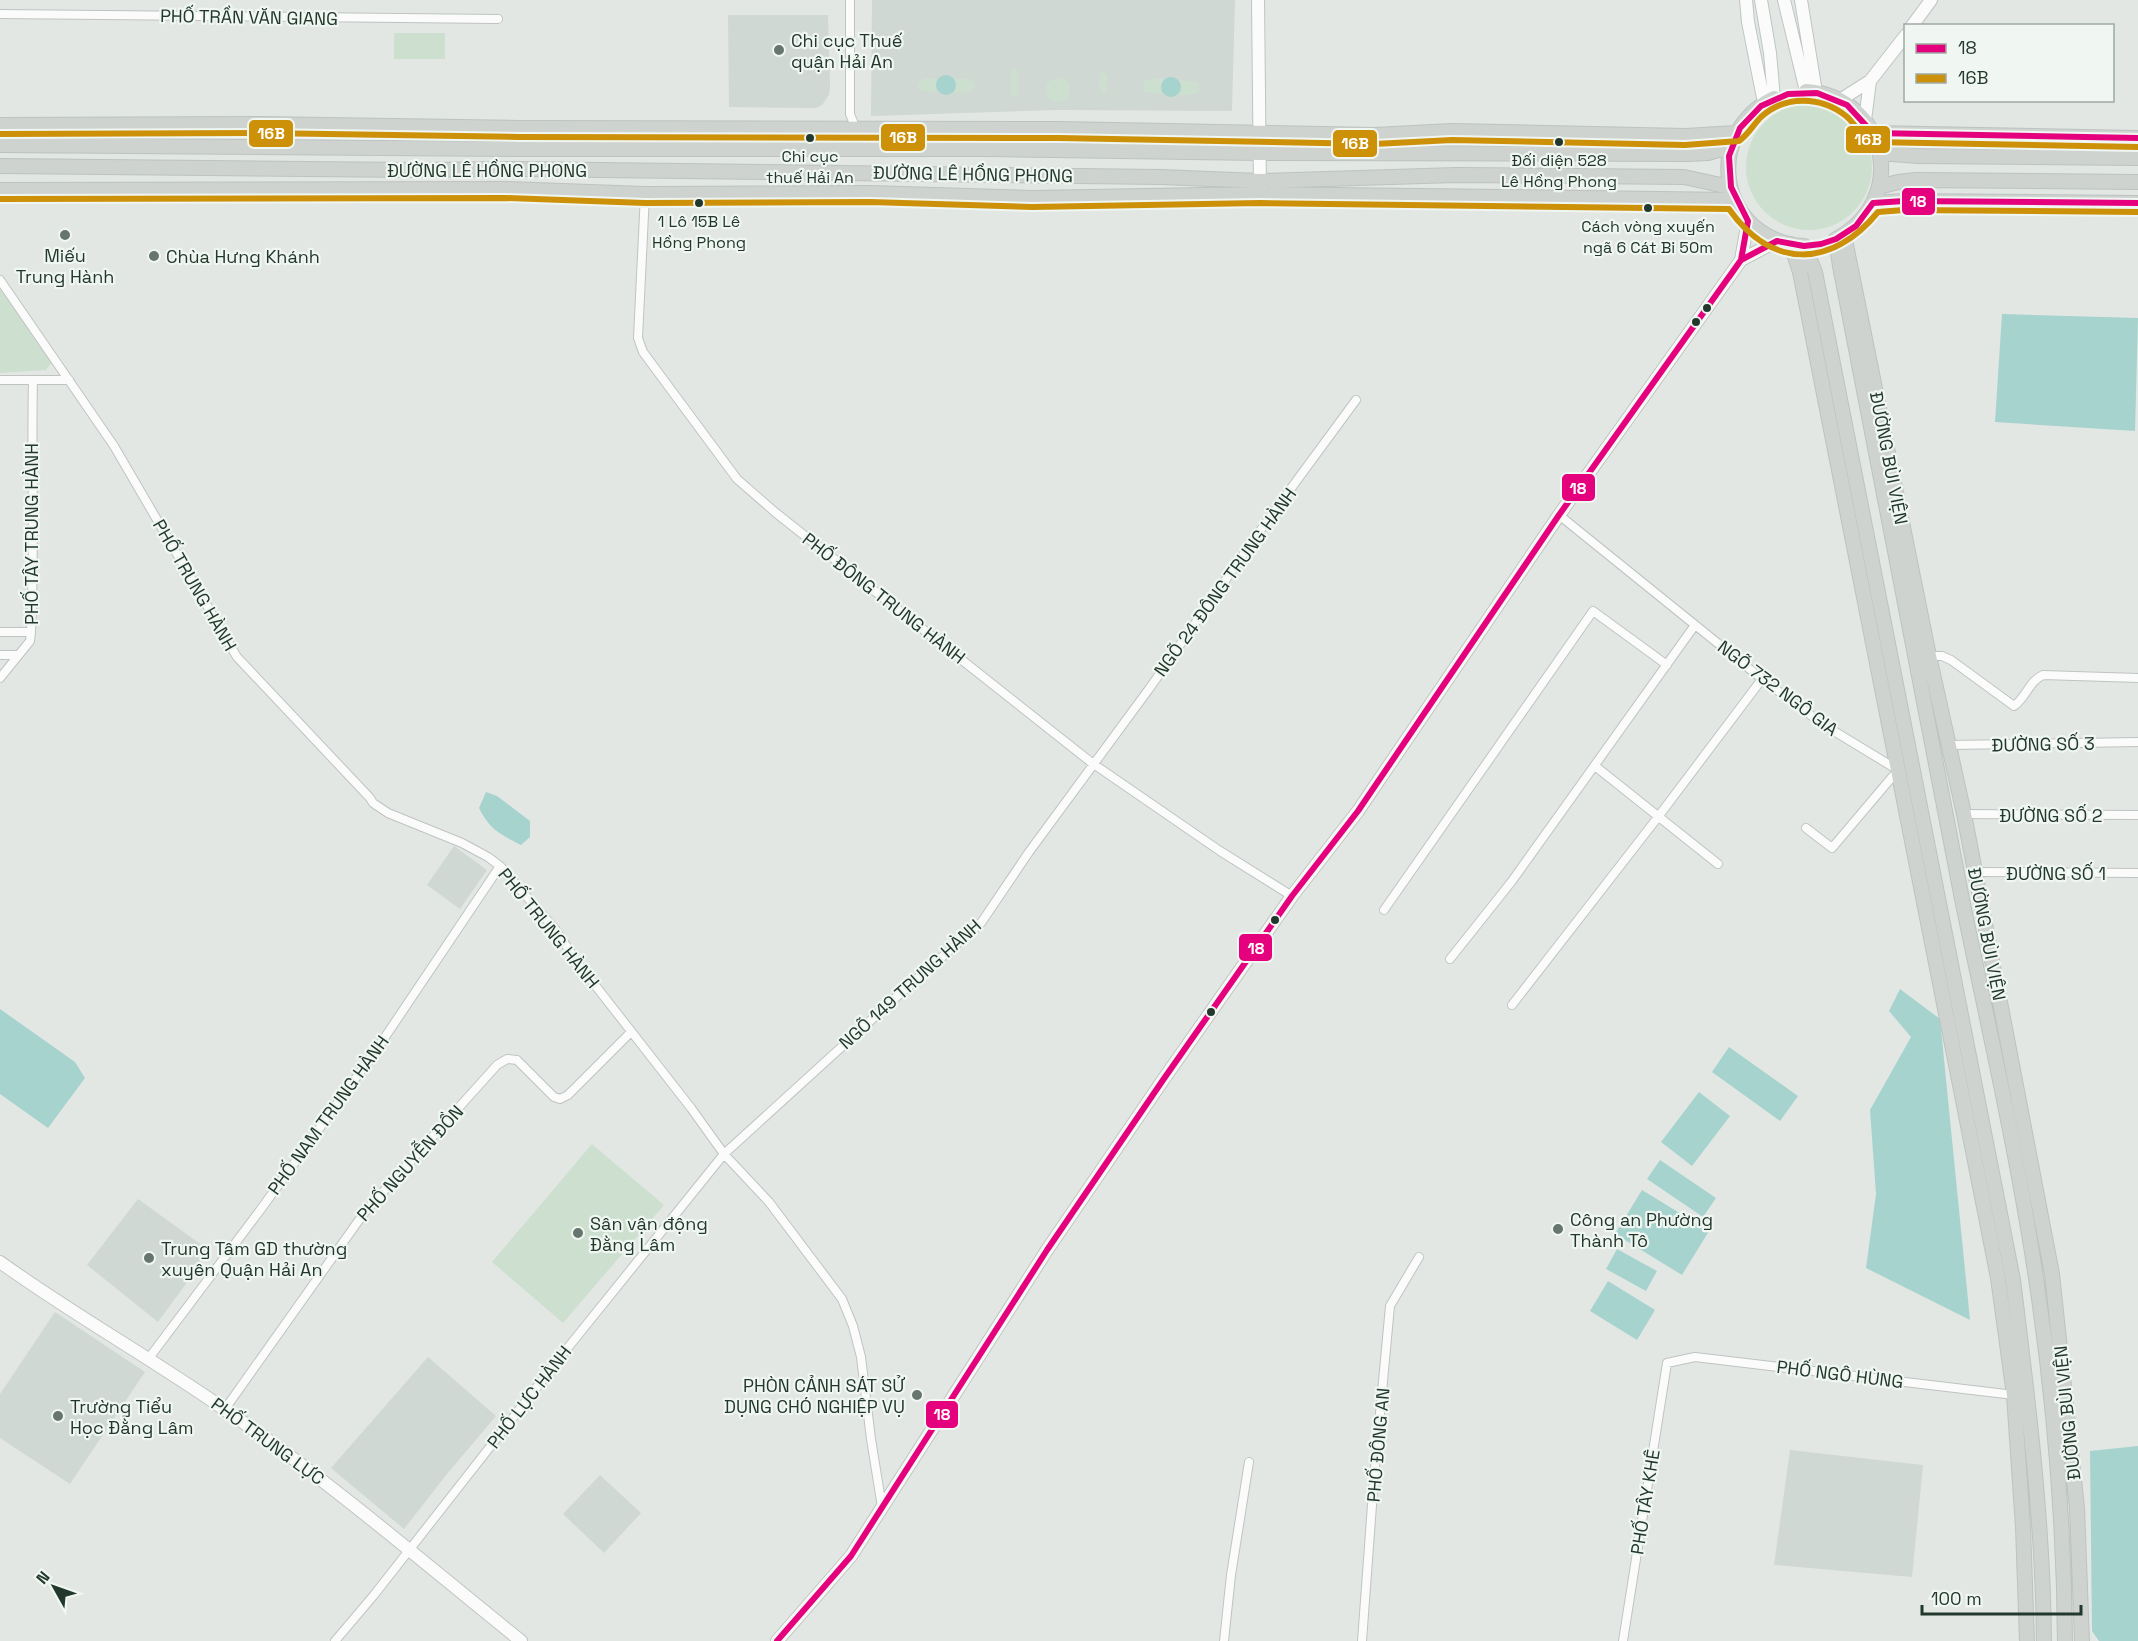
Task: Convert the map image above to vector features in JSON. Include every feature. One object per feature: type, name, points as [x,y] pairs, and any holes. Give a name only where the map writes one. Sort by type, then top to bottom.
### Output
[{"type":"main road","points":[[1258,0],[1260,187]]},
{"type":"main road","points":[[1746,0],[1748,22],[1769,100]]},
{"type":"main road","points":[[1761,0],[1770,53],[1769,100]]},
{"type":"main road","points":[[1784,0],[1811,92]]},
{"type":"main road","points":[[1801,0],[1811,92]]},
{"type":"main road","points":[[1913,24],[1931,0]]},
{"type":"main road","points":[[1840,100],[1870,81],[1904,35]]},
{"type":"main road","points":[[1865,120],[1870,81]]},
{"type":"main road","points":[[1811,92],[1840,100],[1865,120],[1873,133],[1880,153],[1882,164],[1879,187],[1873,203],[1860,221],[1840,237]]},
{"type":"main road","points":[[1769,100],[1748,116],[1734,139],[1728,173],[1732,194],[1748,221],[1777,241],[1797,245],[1801,275],[1998,1278],[2014,1395],[2023,1527],[2026,1641]]},
{"type":"main road","points":[[0,125],[260,124],[510,128],[1059,129],[1374,135],[1452,131],[1734,139]]},
{"type":"main road","points":[[96,125],[96,145]]},
{"type":"main road","points":[[505,189],[510,128]]},
{"type":"main road","points":[[1873,133],[2138,138]]},
{"type":"main road","name":"ĐƯỜNG LÊ HỒNG PHONG","points":[[0,145],[1687,154],[1708,153],[1734,139]]},
{"type":"main road","points":[[1880,153],[1918,156],[2138,158]]},
{"type":"main road","name":"ĐƯỜNG LÊ HỒNG PHONG","points":[[0,166],[507,169],[1161,177],[1260,187],[1732,194]]},
{"type":"main road","points":[[94,166],[94,189]]},
{"type":"main road","name":"ĐƯỜNG LÊ HỒNG PHONG","points":[[0,190],[505,189],[645,194],[870,194],[1032,198],[1456,175],[1684,177],[1732,194]]},
{"type":"main road","points":[[1879,187],[1916,180],[2138,182]]},
{"type":"main road","points":[[1873,203],[1904,201],[2138,203]]},
{"type":"main road","points":[[777,1641],[851,1556],[1047,1250],[1176,1062],[1292,896],[1358,812],[1559,515],[1741,260],[1748,221]]},
{"type":"main road","name":"ĐƯỜNG BÙI VIỆN","points":[[1840,237],[1964,814],[2052,1274],[2078,1508],[2082,1641]]},
{"type":"main road","name":"ĐƯỜNG BÙI VIỆN","points":[[1840,237],[1840,266],[2036,1276],[2061,1502],[2066,1641]]},
{"type":"main road","points":[[1741,260],[1777,241]]},
{"type":"main road","name":"ĐƯỜNG BÙI VIỆN","points":[[1797,245],[1815,272],[2013,1280],[2034,1468],[2044,1641]]},
{"type":"main road","name":"PHỐ TRUNG LỰC","points":[[0,1262],[26,1281],[149,1358],[310,1470],[521,1641]]},
{"type":"street","points":[[850,0],[850,114],[856,129],[884,149]]},
{"type":"street","name":"PHỐ TRẦN VĂN GIANG","points":[[0,14],[498,20]]},
{"type":"street","name":"PHỐ ĐÔNG TRUNG HÀNH","points":[[645,194],[638,338],[643,352],[737,479],[776,513],[1092,764],[1220,851],[1292,896]]},
{"type":"street","name":"PHỐ TRUNG HÀNH","points":[[0,280],[114,446],[237,657],[373,803],[388,813],[462,843],[500,866],[555,929],[577,962],[724,1154],[769,1202],[842,1299],[861,1357],[882,1507]]},
{"type":"street","points":[[0,380],[69,380]]},
{"type":"street","name":"PHỐ TÂY TRUNG HÀNH","points":[[0,678],[30,641],[31,632],[34,570],[33,380]]},
{"type":"street","name":"NGÕ 24 ĐÔNG TRUNG HÀNH","points":[[1092,764],[1356,400]]},
{"type":"street","name":"NGÕ 732 NGÔ GIA","points":[[1559,515],[1762,679],[1824,725],[1898,771]]},
{"type":"street","points":[[1384,910],[1593,611],[1667,665]]},
{"type":"street","points":[[1450,959],[1512,881],[1695,625]]},
{"type":"street","points":[[0,632],[31,632]]},
{"type":"street","points":[[0,655],[18,655]]},
{"type":"street","points":[[1929,656],[1941,656],[1951,660],[2014,706],[2035,680],[2043,675],[2138,678]]},
{"type":"street","points":[[1512,1005],[1762,679]]},
{"type":"street","name":"ĐƯỜNG SỐ 3","points":[[1948,745],[2138,742]]},
{"type":"street","name":"NGÕ 149 TRUNG HÀNH","points":[[724,1154],[981,923],[1092,764]]},
{"type":"street","points":[[1594,766],[1718,864]]},
{"type":"street","points":[[1806,828],[1832,848],[1898,771]]},
{"type":"street","name":"ĐƯỜNG SỐ 2","points":[[1964,814],[2138,815]]},
{"type":"street","name":"PHỐ NAM TRUNG HÀNH","points":[[149,1358],[261,1209],[372,1055],[500,866]]},
{"type":"street","name":"ĐƯỜNG SỐ 1","points":[[1974,872],[2138,873]]},
{"type":"street","name":"PHỐ NGUYỄN ĐỒN","points":[[225,1409],[364,1213],[497,1065],[507,1059],[517,1060],[554,1097],[560,1099],[568,1095],[631,1032]]},
{"type":"street","name":"PHỐ LỰC HÀNH","points":[[335,1641],[410,1550],[562,1355],[724,1154]]},
{"type":"street","name":"PHỐ ĐÔNG AN","points":[[1362,1641],[1390,1306],[1419,1257]]},
{"type":"street","name":"PHỐ NGÔ HÙNG","points":[[1666,1363],[1695,1357],[2014,1395]]},
{"type":"street","name":"PHỐ TÂY KHÊ","points":[[1623,1641],[1666,1363]]},
{"type":"street","points":[[1224,1641],[1231,1575],[1249,1462]]},
{"type":"shaded area","points":[[872,0],[1235,0],[1232,111],[1059,110],[871,116]]},
{"type":"shaded area","name":"Chi cục Thuế quận Hải An","points":[[728,15],[828,15],[830,85],[829,95],[822,105],[816,108],[729,107]]},
{"type":"shaded area","points":[[454,846],[487,870],[460,909],[427,885]]},
{"type":"shaded area","name":"Trung Tâm GD thường xuyên Quận Hải An","points":[[138,1199],[210,1251],[158,1322],[87,1265]]},
{"type":"shaded area","name":"Trường Tiểu Học Đằng Lâm","points":[[55,1312],[145,1372],[70,1484],[0,1438],[0,1394]]},
{"type":"shaded area","points":[[428,1357],[496,1416],[404,1529],[331,1468]]},
{"type":"shaded area","points":[[1790,1450],[1923,1465],[1912,1577],[1774,1565]]},
{"type":"shaded area","points":[[600,1475],[641,1513],[604,1553],[563,1514]]},
{"type":"green space","points":[[394,33],[445,33],[445,59],[394,59]]},
{"type":"green space","points":[[1014,68],[1017,71],[1016,96],[1011,93],[1011,71]]},
{"type":"green space","points":[[1102,71],[1107,75],[1107,90],[1103,94],[1099,83]]},
{"type":"green space","points":[[924,78],[937,79],[937,91],[925,92],[918,87],[917,84]]},
{"type":"green space","points":[[1058,78],[1067,81],[1070,90],[1067,99],[1058,102],[1049,99],[1046,90],[1049,81]]},
{"type":"green space","points":[[954,79],[969,79],[975,83],[975,88],[968,93],[954,92]]},
{"type":"green space","points":[[1151,79],[1165,79],[1161,85],[1164,94],[1145,92],[1144,82]]},
{"type":"green space","points":[[1179,80],[1198,82],[1200,91],[1194,94],[1177,95],[1182,86]]},
{"type":"green space","points":[[1809,104],[1833,108],[1854,122],[1868,143],[1872,167],[1868,191],[1854,212],[1833,226],[1809,230],[1785,226],[1764,212],[1750,191],[1746,167],[1750,143],[1764,122],[1785,108]]},
{"type":"green space","points":[[0,289],[52,362],[46,370],[0,373]]},
{"type":"green space","name":"Sân vận động Đằng Lâm","points":[[592,1144],[664,1205],[563,1323],[492,1262]]},
{"type":"water","points":[[942,75],[950,75],[956,81],[956,89],[950,95],[942,95],[936,89],[936,81]]},
{"type":"water","points":[[1171,77],[1178,80],[1181,87],[1178,94],[1171,97],[1164,94],[1161,87],[1164,80]]},
{"type":"water","points":[[2002,314],[2138,318],[2135,431],[1995,422]]},
{"type":"water","points":[[486,792],[497,796],[530,821],[530,837],[521,845],[496,831],[487,822],[479,808]]},
{"type":"water","points":[[1900,989],[1940,1019],[1970,1320],[1866,1268],[1876,1194],[1870,1110],[1911,1037],[1889,1011]]},
{"type":"water","points":[[0,1009],[75,1062],[85,1078],[48,1128],[0,1094]]},
{"type":"water","points":[[1729,1047],[1798,1096],[1780,1121],[1712,1072]]},
{"type":"water","points":[[1699,1092],[1730,1116],[1692,1166],[1661,1142]]},
{"type":"water","points":[[1660,1160],[1716,1198],[1703,1217],[1647,1179]]},
{"type":"water","points":[[1642,1190],[1709,1231],[1682,1275],[1615,1234]]},
{"type":"water","points":[[1617,1249],[1657,1271],[1646,1291],[1606,1269]]},
{"type":"water","points":[[1608,1281],[1655,1310],[1637,1340],[1590,1311]]},
{"type":"water","points":[[2138,1446],[2138,1641],[2099,1641],[2092,1631],[2090,1451]]},
{"type":"transit line","name":"18","points":[[777,1641],[851,1556],[1047,1250],[1163,1080],[1292,896],[1358,811],[1559,515],[1741,260],[1748,221],[1731,187],[1729,156],[1740,128],[1761,106],[1788,94],[1817,93],[1847,105],[1873,133],[2138,138]]},
{"type":"transit line","name":"16B","points":[[0,134],[260,133],[519,137],[1059,138],[1374,144],[1452,140],[1685,145],[1739,141],[1761,117],[1771,110],[1781,105],[1803,101],[1836,109],[1872,142],[2138,147]]},
{"type":"transit line","name":"16B","points":[[0,199],[505,198],[645,203],[870,202],[1032,207],[1260,203],[1729,209],[1746,229],[1764,243],[1783,252],[1802,254],[1822,252],[1841,244],[1860,230],[1878,212],[1904,210],[2138,212]]},
{"type":"transit line","name":"18","points":[[1729,277],[1741,260],[1777,241],[1804,246],[1836,239],[1856,226],[1873,203],[1904,201],[2138,203]]},
{"type":"place","name":"Chi cục Thuế quận Hải An","points":[[779,50]]},
{"type":"place","name":"Chi cục thuế Hải An","points":[[810,138]]},
{"type":"place","name":"Đối diện 528 Lê Hồng Phong","points":[[1559,142]]},
{"type":"place","name":"1 Lô 15B Lê Hồng Phong","points":[[699,203]]},
{"type":"place","name":"Cách vòng xuyến ngã 6 Cát Bi 50m","points":[[1648,208]]},
{"type":"place","name":"Miếu Trung Hành","points":[[65,235]]},
{"type":"place","name":"Chùa Hưng Khánh","points":[[154,256]]},
{"type":"place","name":"Công an Phường Thành Tô","points":[[1558,1229]]},
{"type":"place","name":"Sân vận động Đằng Lâm","points":[[578,1233]]},
{"type":"place","name":"Trung Tâm GD thường xuyên Quận Hải An","points":[[149,1258]]},
{"type":"place","name":"PHÒN CẢNH SÁT SỬ DỤNG CHÓ NGHIỆP VỤ","points":[[917,1395]]},
{"type":"place","name":"Trường Tiểu Học Đằng Lâm","points":[[58,1416]]}]
